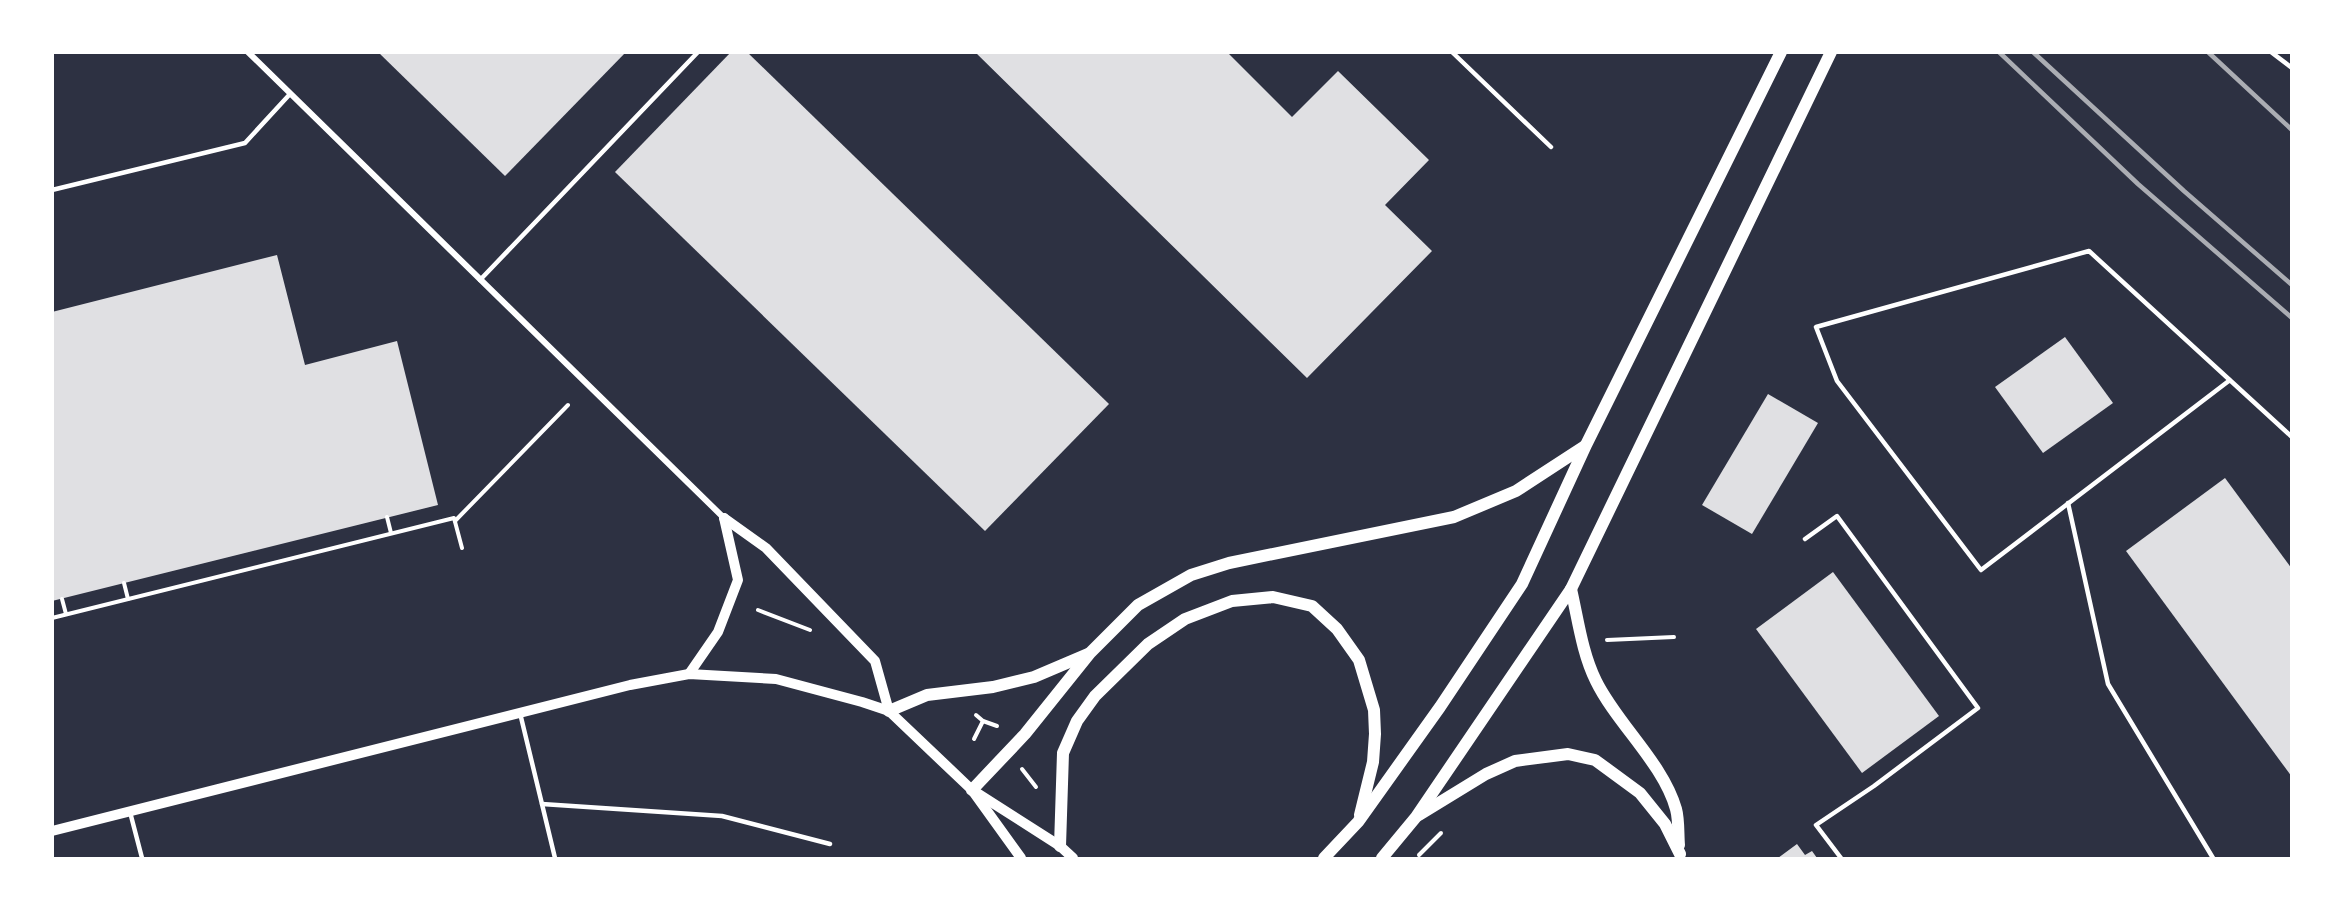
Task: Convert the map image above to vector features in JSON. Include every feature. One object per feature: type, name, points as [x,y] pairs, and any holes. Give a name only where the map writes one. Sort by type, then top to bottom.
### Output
[{"type":"main road","points":[[1382,858],[1416,817],[1571,589],[1831,52]]},
{"type":"main road","points":[[1324,858],[1358,822],[1440,707],[1522,584],[1586,445],[1780,55]]},
{"type":"main road","points":[[972,790],[1025,734],[1090,653],[1138,605],[1191,575],[1229,563],[1454,517],[1516,491],[1586,445]]},
{"type":"main road","points":[[1571,589],[1586,653],[1596,681],[1658,771],[1676,809],[1680,856]]},
{"type":"main road","points":[[1060,846],[1063,753],[1077,721],[1095,696],[1148,644],[1185,619],[1233,601],[1273,597],[1312,606],[1338,629],[1359,660],[1374,710],[1375,734],[1373,762],[1358,822]]},
{"type":"main road","points":[[889,711],[927,694],[993,687],[1034,677],[1090,653]]},
{"type":"main road","points":[[1416,817],[1486,774],[1515,761],[1568,754],[1595,760],[1640,793],[1665,824],[1680,856]]},
{"type":"street","points":[[248,52],[724,518],[766,548],[875,661],[889,711]]},
{"type":"street","points":[[689,674],[718,632],[738,580],[724,518]]},
{"type":"street","points":[[52,831],[630,685],[689,674],[776,679],[889,711],[972,790],[1021,858]]},
{"type":"street","points":[[972,790],[1060,846],[1073,858]]},
{"type":"lane","points":[[480,280],[698,52]]},
{"type":"lane","points":[[1452,52],[1551,147]]},
{"type":"lane","points":[[2271,52],[2292,68]]},
{"type":"lane","points":[[52,190],[245,143],[290,94]]},
{"type":"lane","points":[[2230,381],[1982,570],[1837,381],[1816,327],[2089,250],[2292,437]]},
{"type":"lane","points":[[2068,503],[2108,684],[2214,858]]},
{"type":"lane","points":[[1805,539],[1837,516],[1978,708],[1874,786],[1816,825],[1841,858]]},
{"type":"lane","points":[[520,714],[555,858]]},
{"type":"lane","points":[[542,804],[722,816],[830,844]]},
{"type":"lane","points":[[130,812],[141,858]]},
{"type":"path","points":[[455,522],[568,405]]},
{"type":"path","points":[[387,517],[391,533]]},
{"type":"path","points":[[52,618],[454,518],[462,548]]},
{"type":"path","points":[[124,583],[128,599]]},
{"type":"path","points":[[62,599],[66,614]]},
{"type":"path","points":[[758,610],[812,631]]},
{"type":"path","points":[[1607,639],[1674,637]]},
{"type":"path","points":[[971,710],[983,721],[997,726]]},
{"type":"path","points":[[974,739],[983,721]]},
{"type":"path","points":[[1020,766],[1036,787]]},
{"type":"building","points":[[378,52],[626,52],[505,176]]},
{"type":"building","points":[[731,52],[747,52],[1109,404],[985,531],[615,172]]},
{"type":"building","points":[[975,52],[1227,52],[1292,117],[1338,71],[1429,160],[1385,205],[1432,251],[1307,378]]},
{"type":"building","points":[[277,255],[305,365],[397,341],[438,505],[52,601],[52,312]]},
{"type":"building","points":[[2065,337],[2113,403],[2043,453],[1995,387]]},
{"type":"building","points":[[1768,394],[1818,423],[1752,534],[1702,505]]},
{"type":"building","points":[[2225,478],[2292,569],[2292,777],[2126,551]]},
{"type":"building","points":[[1833,572],[1939,716],[1862,773],[1756,629]]},
{"type":"building","points":[[1797,844],[1805,855],[1812,851],[1817,858],[1778,858]]},
{"type":"railway","points":[[1999,52],[2138,184],[2292,318]]},
{"type":"railway","points":[[2033,52],[2184,191],[2292,285]]},
{"type":"railway","points":[[2208,52],[2292,130]]}]
